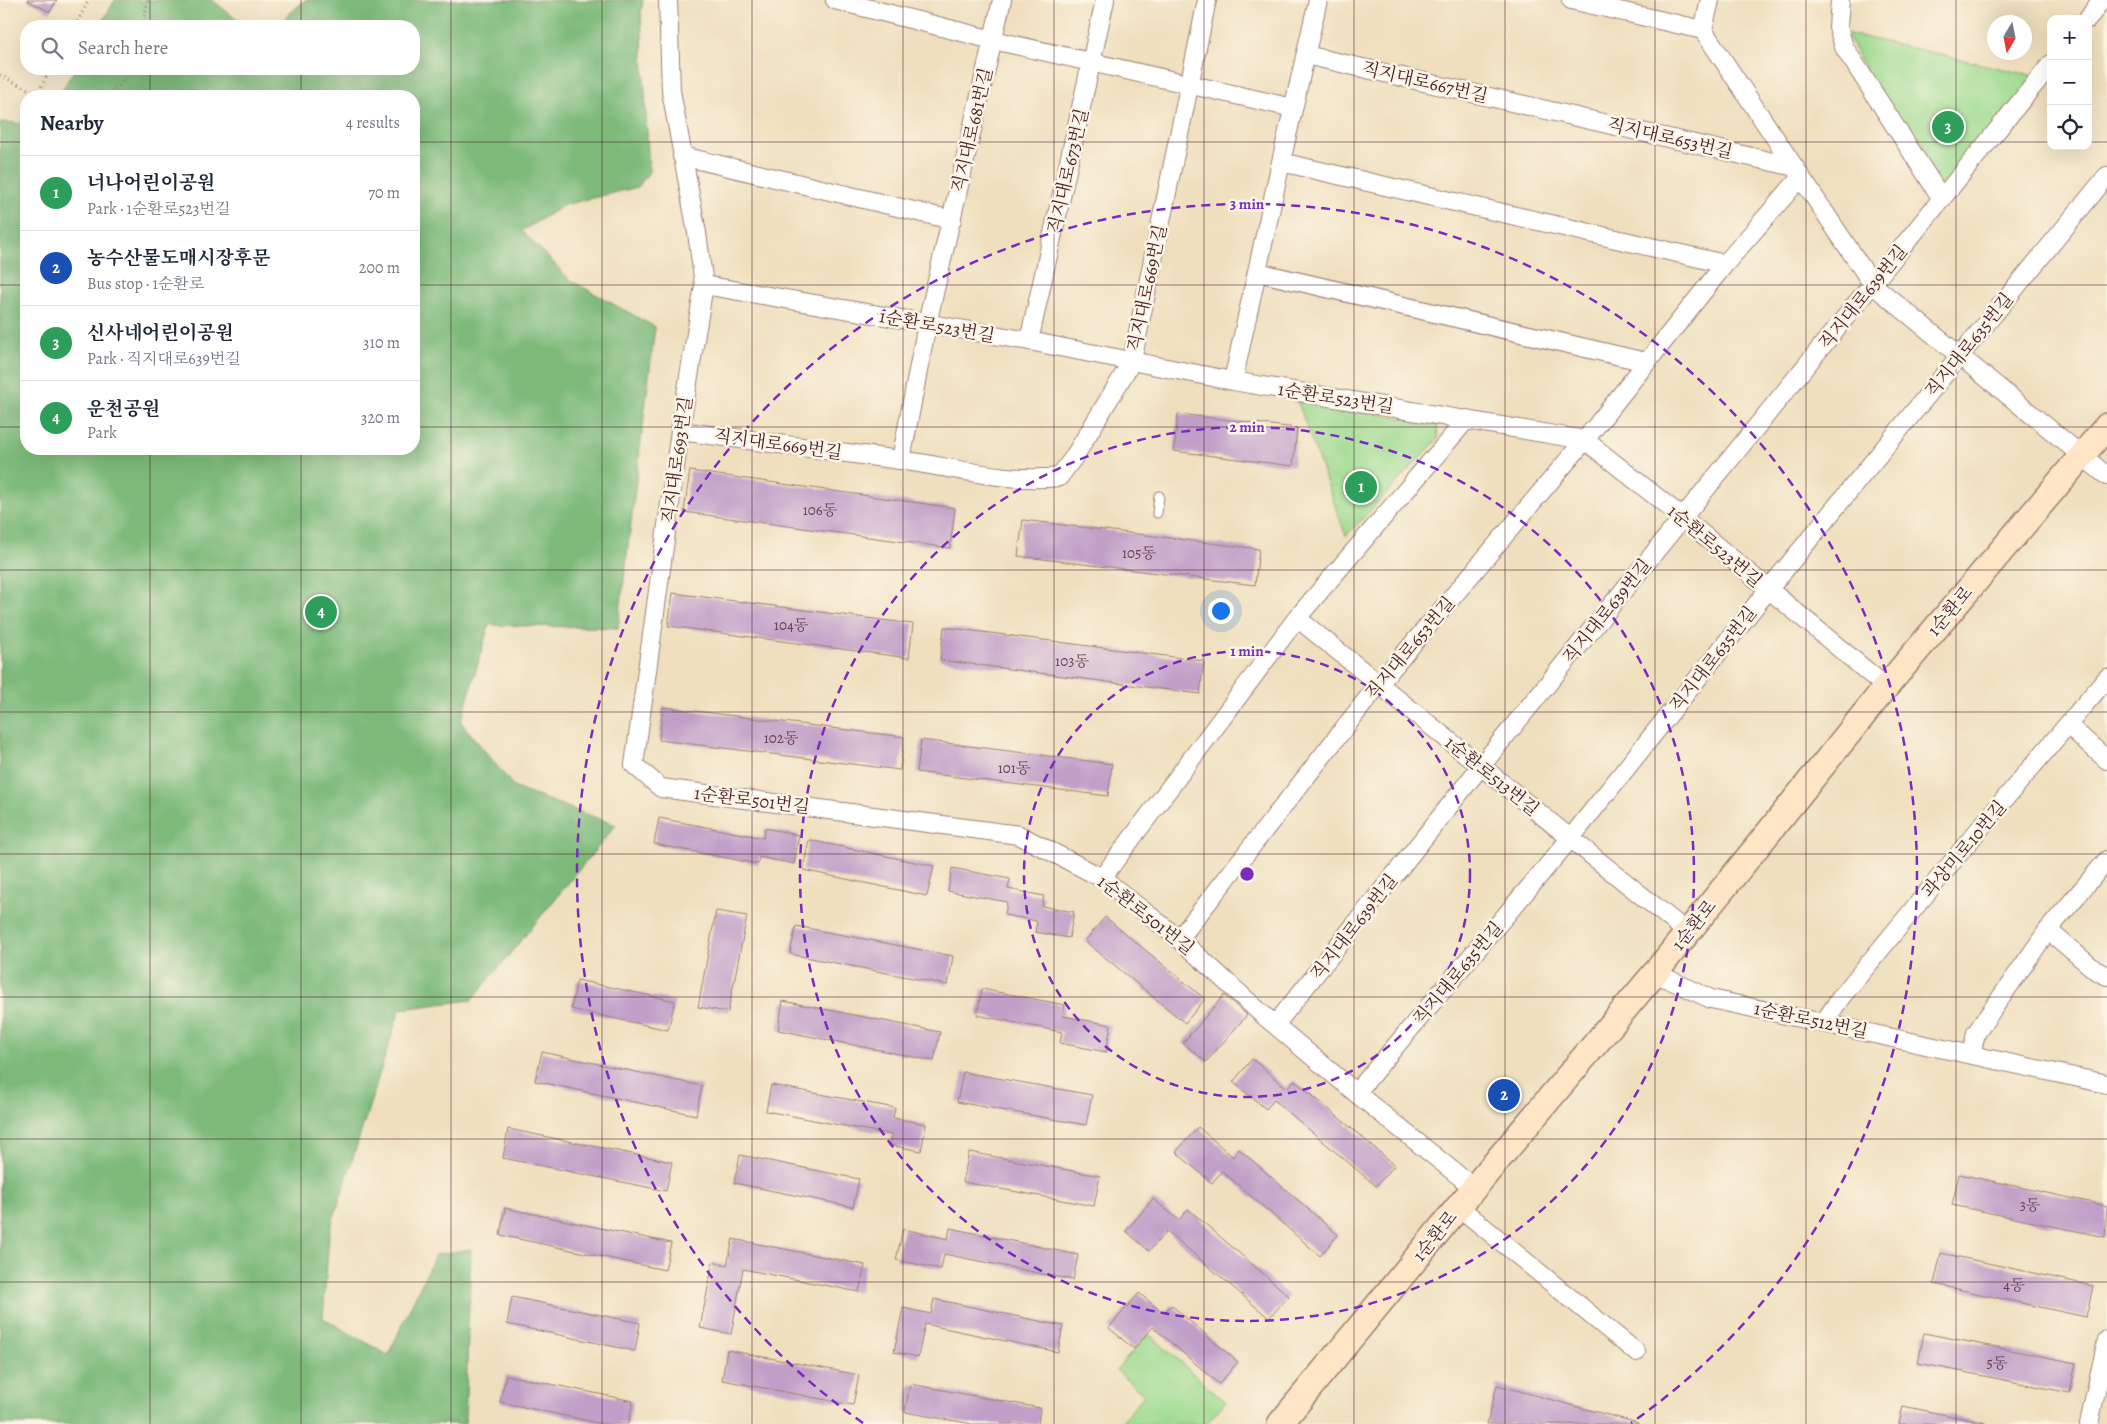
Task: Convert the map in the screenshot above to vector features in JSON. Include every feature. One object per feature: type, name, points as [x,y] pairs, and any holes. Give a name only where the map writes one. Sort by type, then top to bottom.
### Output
[{"type":"street","name":"직지대로693번길","points":[[634,765],[680,431],[704,285],[697,233],[671,91],[668,0]]},
{"type":"street","points":[[835,0],[993,40],[1293,108]]},
{"type":"street","name":"직지대로681번길","points":[[901,460],[927,324],[1002,0]]},
{"type":"street","name":"직지대로673번길","points":[[1029,341],[1105,0]]},
{"type":"street","name":"직지대로669번길","points":[[680,431],[1037,480],[1058,477],[1074,457],[1132,360],[1207,0]]},
{"type":"street","points":[[1233,381],[1318,0]]},
{"type":"street","points":[[1571,0],[1703,30],[1873,285],[2107,476]]},
{"type":"street","points":[[1703,30],[1710,0]]},
{"type":"street","points":[[1840,0],[1838,27],[1844,47],[1942,199]]},
{"type":"street","points":[[2090,15],[2098,2]]},
{"type":"street","name":"직지대로667번길","points":[[1306,55],[1545,109]]},
{"type":"street","name":"직지대로639번길","points":[[1275,1025],[1481,766],[2047,69]]},
{"type":"street","name":"직지대로653번길","points":[[1179,939],[1378,685],[1586,440],[1798,172],[1545,109]]},
{"type":"street","points":[[682,156],[952,220]]},
{"type":"street","points":[[1281,162],[1725,264]]},
{"type":"street","name":"직지대로635번길","points":[[1356,1093],[1570,839],[1768,590],[2107,176]]},
{"type":"street","points":[[1257,272],[1646,362]]},
{"type":"street","name":"1순환로523번길","points":[[704,285],[1029,341],[1233,381],[1586,440],[1886,687]]},
{"type":"street","points":[[1102,878],[1297,618],[1467,419]]},
{"type":"street","name":"1순환로","points":[[1280,1424],[1466,1197],[1688,933],[1886,687],[2107,426]]},
{"type":"street","name":"1순환로513번길","points":[[1297,618],[1688,933]]},
{"type":"street","name":"과상미로10번길","points":[[1824,1022],[1842,996],[1924,896],[2107,678]]},
{"type":"street","points":[[2068,726],[2107,760]]},
{"type":"street","name":"1순환로501번길","points":[[634,765],[662,788],[1019,835],[1102,878],[1179,939],[1275,1025],[1356,1093],[1466,1197],[1636,1352]]},
{"type":"street","points":[[1971,1055],[1976,1032],[2048,930],[2106,865]]},
{"type":"street","points":[[2048,930],[2095,970],[2107,976]]},
{"type":"street","name":"1순환로512번길","points":[[1655,973],[1711,999],[2107,1084]]},
{"type":"street","points":[[2089,1424],[2107,1340]]},
{"type":"lane","points":[[1157,513],[1160,496]]},
{"type":"path","points":[[78,20],[89,0]]},
{"type":"path","points":[[145,20],[148,0]]},
{"type":"path","points":[[0,75],[29,90]]},
{"type":"path","points":[[39,90],[48,75]]},
{"type":"path","points":[[114,90],[128,75]]},
{"type":"green space","points":[[115,0],[212,0],[237,20],[103,20]]},
{"type":"green space","points":[[305,0],[643,0],[641,14],[649,172],[638,187],[564,205],[522,231],[570,280],[655,327],[618,628],[489,625],[461,722],[515,788],[616,825],[472,1000],[400,1009],[329,1233],[323,1318],[388,1355],[435,1255],[471,1249],[465,1424],[0,1424],[0,122],[20,124],[20,455],[420,455],[420,90],[62,90],[71,75],[420,75],[420,20],[283,20]]},
{"type":"green space","points":[[1846,33],[2034,76],[1947,186],[1939,185],[1864,67]]},
{"type":"green space","points":[[1297,400],[1437,424],[1438,439],[1346,536]]},
{"type":"green space","points":[[1149,1334],[1225,1402],[1206,1424],[1120,1424],[1144,1395],[1116,1370]]},
{"type":"building","points":[[27,0],[57,0],[50,12]]},
{"type":"building","points":[[1178,414],[1297,428],[1293,466],[1174,451]]},
{"type":"building","points":[[690,471],[955,508],[950,548],[684,512]]},
{"type":"building","points":[[1023,520],[1259,549],[1255,585],[1018,556]]},
{"type":"building","points":[[673,593],[913,624],[909,658],[668,626]]},
{"type":"building","points":[[944,627],[1204,661],[1200,694],[940,660]]},
{"type":"building","points":[[663,707],[904,737],[900,770],[659,740]]},
{"type":"building","points":[[921,740],[1112,764],[1108,796],[917,772]]},
{"type":"building","points":[[659,818],[763,838],[765,828],[799,835],[794,864],[759,857],[758,864],[654,844]]},
{"type":"building","points":[[809,840],[934,866],[927,896],[803,870]]},
{"type":"building","points":[[952,868],[1010,879],[1008,889],[1044,896],[1042,906],[1074,912],[1069,938],[1035,932],[1037,921],[1005,915],[1007,902],[948,891]]},
{"type":"building","points":[[716,911],[747,916],[728,1012],[698,1007]]},
{"type":"building","points":[[1105,917],[1205,999],[1185,1023],[1085,941]]},
{"type":"building","points":[[796,926],[953,956],[948,985],[790,954]]},
{"type":"building","points":[[577,980],[675,1001],[668,1030],[571,1009]]},
{"type":"building","points":[[982,989],[1065,1005],[1063,1016],[1111,1025],[1106,1052],[1060,1043],[1062,1032],[977,1015]]},
{"type":"building","points":[[1224,995],[1247,1015],[1206,1062],[1183,1043]]},
{"type":"building","points":[[783,1001],[940,1032],[934,1061],[778,1030]]},
{"type":"building","points":[[542,1052],[702,1086],[696,1115],[535,1081]]},
{"type":"building","points":[[1252,1059],[1287,1088],[1294,1080],[1395,1165],[1376,1186],[1274,1100],[1266,1109],[1233,1082]]},
{"type":"building","points":[[963,1072],[1092,1095],[1086,1125],[957,1102]]},
{"type":"building","points":[[771,1085],[895,1108],[893,1118],[926,1124],[921,1151],[890,1145],[892,1135],[766,1111]]},
{"type":"building","points":[[1198,1127],[1233,1157],[1239,1149],[1338,1235],[1320,1256],[1222,1171],[1212,1183],[1176,1152]]},
{"type":"building","points":[[508,1129],[672,1162],[666,1191],[503,1158]]},
{"type":"building","points":[[969,1152],[1100,1176],[1094,1206],[963,1182]]},
{"type":"building","points":[[740,1155],[859,1179],[853,1207],[734,1183]]},
{"type":"building","points":[[1959,1174],[2107,1206],[2105,1237],[1952,1205]]},
{"type":"building","points":[[1153,1199],[1179,1220],[1188,1209],[1289,1296],[1269,1318],[1167,1231],[1149,1251],[1126,1231]]},
{"type":"building","points":[[505,1208],[671,1243],[665,1270],[500,1235]]},
{"type":"building","points":[[950,1228],[1078,1255],[1073,1280],[944,1254],[941,1269],[896,1260],[903,1229],[948,1239]]},
{"type":"building","points":[[733,1239],[865,1265],[859,1292],[743,1269],[731,1334],[700,1328],[713,1262],[727,1265]]},
{"type":"building","points":[[1941,1253],[2093,1286],[2086,1317],[1934,1284]]},
{"type":"building","points":[[1139,1293],[1164,1314],[1171,1305],[1238,1362],[1219,1384],[1153,1327],[1134,1349],[1109,1328]]},
{"type":"building","points":[[512,1297],[640,1323],[635,1351],[507,1324]]},
{"type":"building","points":[[934,1299],[1063,1326],[1058,1352],[925,1324],[918,1357],[894,1352],[903,1308],[931,1314]]},
{"type":"building","points":[[1924,1333],[2076,1363],[2070,1393],[1918,1363]]},
{"type":"building","points":[[727,1350],[859,1375],[853,1405],[722,1380]]},
{"type":"building","points":[[506,1375],[633,1401],[628,1424],[603,1424],[500,1402]]},
{"type":"building","points":[[910,1384],[1040,1408],[1038,1424],[972,1424],[905,1412]]},
{"type":"building","points":[[1497,1385],[1638,1423],[1638,1424],[1487,1424]]},
{"type":"building","points":[[1903,1406],[1985,1423],[1985,1424],[1899,1424]]},
{"type":"place","name":"신사네어린이공원","points":[[1948,127]]},
{"type":"place","name":"너나어린이공원","points":[[1361,487]]},
{"type":"place","name":"운천공원","points":[[321,612]]},
{"type":"place","name":"농수산물도매시장후문","points":[[1504,1095]]}]
